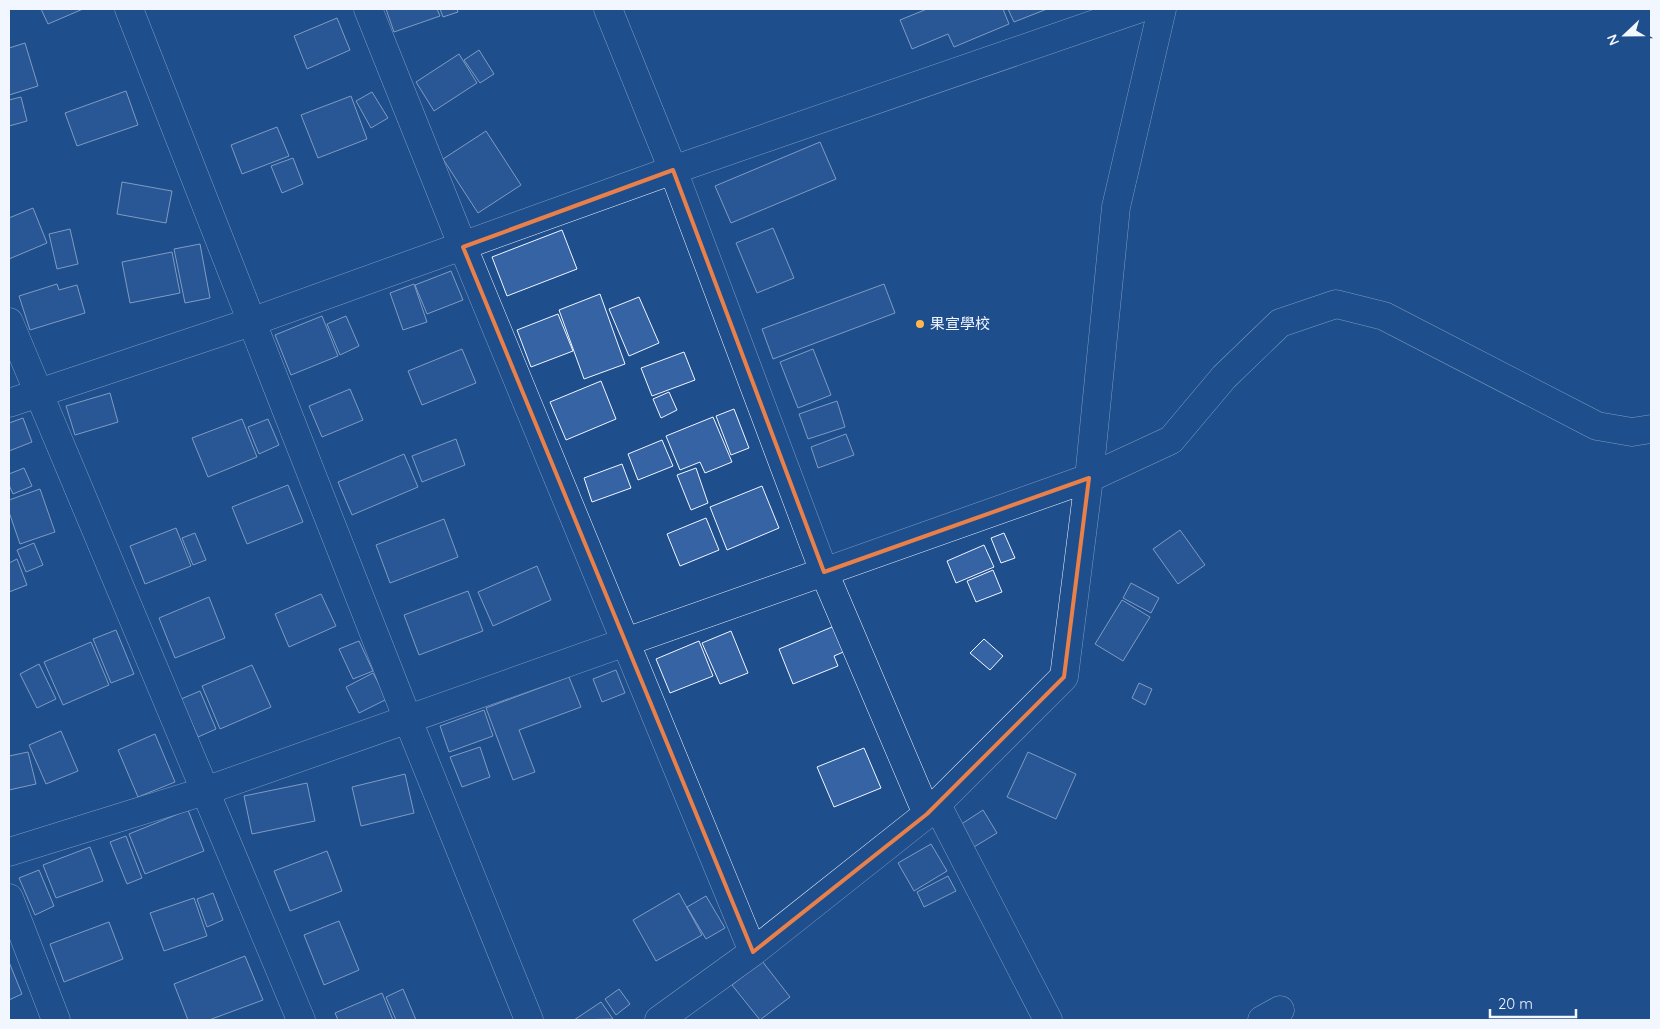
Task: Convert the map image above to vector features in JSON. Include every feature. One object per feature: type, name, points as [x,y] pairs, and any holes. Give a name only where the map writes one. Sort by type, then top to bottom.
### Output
[{"type":"street","points":[[129,9],[408,720],[529,1020]]},
{"type":"street","points":[[368,9],[463,247],[753,952]]},
{"type":"street","points":[[608,9],[673,170],[824,572],[932,810],[1048,1020]]},
{"type":"street","points":[[9,403],[251,322],[673,170],[1138,9]]},
{"type":"street","points":[[659,1020],[753,952],[932,810],[1064,677],[1090,478],[1116,207],[1162,9]]},
{"type":"street","points":[[9,852],[205,791],[1090,478],[1171,440],[1224,377],[1280,323],[1336,304],[1384,316],[1598,426],[1632,432],[1651,429]]},
{"type":"street","points":[[9,322],[37,394],[301,1020]]},
{"type":"street","points":[[9,898],[56,1020]]},
{"type":"highlighted area","points":[[673,170],[824,572],[1089,478],[1064,677],[927,814],[753,952],[463,247]]},
{"type":"building","points":[[41,9],[83,9],[48,24]]},
{"type":"building","points":[[386,9],[437,9],[440,16],[394,32]]},
{"type":"building","points":[[440,9],[457,9],[458,12],[443,17]]},
{"type":"building","points":[[927,9],[1003,9],[1009,24],[954,47],[948,34],[912,49],[900,20]]},
{"type":"building","points":[[1008,9],[1047,9],[1014,22]]},
{"type":"building","points":[[337,18],[350,50],[307,69],[294,36]]},
{"type":"building","points":[[25,43],[38,86],[9,95],[9,48]]},
{"type":"building","points":[[479,50],[494,74],[480,83],[464,60]]},
{"type":"building","points":[[459,54],[477,83],[434,111],[416,82]]},
{"type":"building","points":[[126,91],[138,125],[77,146],[65,113]]},
{"type":"building","points":[[372,92],[388,118],[371,128],[356,101]]},
{"type":"building","points":[[351,96],[367,139],[318,158],[301,115]]},
{"type":"building","points":[[21,97],[27,121],[9,126],[9,100]]},
{"type":"building","points":[[277,127],[289,156],[242,174],[231,145]]},
{"type":"building","points":[[486,131],[521,185],[478,213],[443,159]]},
{"type":"building","points":[[820,142],[836,179],[731,223],[715,186]]},
{"type":"building","points":[[293,158],[303,184],[282,193],[271,166]]},
{"type":"building","points":[[122,182],[172,191],[166,223],[117,214]]},
{"type":"building","points":[[33,208],[47,243],[9,259],[9,218]]},
{"type":"building","points":[[773,228],[794,278],[757,293],[736,243]]},
{"type":"building","points":[[70,229],[78,264],[57,269],[49,234]]},
{"type":"building","points":[[562,230],[577,269],[507,296],[492,257]]},
{"type":"building","points":[[200,244],[210,298],[185,303],[174,249]]},
{"type":"building","points":[[172,252],[180,293],[130,303],[122,262]]},
{"type":"building","points":[[451,271],[463,300],[427,314],[415,285]]},
{"type":"building","points":[[57,284],[59,290],[77,285],[85,313],[30,330],[19,296]]},
{"type":"building","points":[[414,284],[427,322],[403,330],[390,293]]},
{"type":"building","points":[[884,284],[895,313],[773,359],[762,329]]},
{"type":"building","points":[[600,294],[625,364],[584,379],[559,310]]},
{"type":"building","points":[[639,297],[659,343],[629,356],[609,309]]},
{"type":"building","points":[[558,314],[573,351],[531,367],[517,330]]},
{"type":"building","points":[[322,316],[338,356],[291,375],[275,335]]},
{"type":"building","points":[[346,316],[359,346],[340,355],[327,324]]},
{"type":"building","points":[[462,349],[476,383],[422,405],[408,371]]},
{"type":"building","points":[[813,349],[831,395],[798,408],[780,362]]},
{"type":"building","points":[[684,352],[695,380],[652,396],[641,368]]},
{"type":"building","points":[[601,381],[616,419],[566,440],[550,402]]},
{"type":"building","points":[[350,389],[363,420],[322,437],[309,406]]},
{"type":"building","points":[[669,392],[677,410],[661,418],[653,399]]},
{"type":"building","points":[[110,393],[118,422],[75,435],[66,406]]},
{"type":"building","points":[[837,401],[845,427],[808,439],[799,414]]},
{"type":"building","points":[[734,409],[749,448],[731,455],[716,416]]},
{"type":"building","points":[[713,417],[732,462],[705,473],[700,462],[680,470],[666,436]]},
{"type":"building","points":[[23,418],[32,442],[9,451],[9,423]]},
{"type":"building","points":[[242,419],[257,457],[208,477],[192,438]]},
{"type":"building","points":[[268,419],[279,445],[259,454],[248,427]]},
{"type":"building","points":[[846,434],[854,455],[818,468],[811,447]]},
{"type":"building","points":[[456,439],[465,465],[422,482],[412,456]]},
{"type":"building","points":[[662,440],[673,466],[638,480],[628,454]]},
{"type":"building","points":[[404,454],[418,487],[352,515],[338,482]]},
{"type":"building","points":[[622,464],[631,488],[592,502],[584,478]]},
{"type":"building","points":[[24,468],[32,486],[13,494],[9,485],[9,474]]},
{"type":"building","points":[[696,468],[708,503],[691,510],[677,475]]},
{"type":"building","points":[[288,485],[303,522],[247,544],[232,507]]},
{"type":"building","points":[[762,486],[779,528],[727,550],[710,507]]},
{"type":"building","points":[[40,489],[55,532],[20,544],[9,512],[9,500]]},
{"type":"building","points":[[706,518],[719,550],[680,566],[667,534]]},
{"type":"building","points":[[444,519],[458,557],[390,583],[376,545]]},
{"type":"building","points":[[176,528],[191,566],[145,584],[130,546]]},
{"type":"building","points":[[1180,530],[1205,565],[1178,584],[1153,549]]},
{"type":"building","points":[[195,533],[206,560],[193,565],[182,538]]},
{"type":"building","points":[[1004,533],[1015,558],[1001,563],[991,538]]},
{"type":"building","points":[[34,543],[43,565],[26,572],[17,550]]},
{"type":"building","points":[[984,545],[994,567],[956,583],[947,561]]},
{"type":"building","points":[[17,559],[27,585],[9,592],[9,563]]},
{"type":"building","points":[[537,566],[551,600],[493,626],[478,592]]},
{"type":"building","points":[[993,570],[1002,592],[976,602],[967,581]]},
{"type":"building","points":[[1131,583],[1159,598],[1151,613],[1123,598]]},
{"type":"building","points":[[468,591],[483,631],[419,655],[404,615]]},
{"type":"building","points":[[321,594],[336,626],[289,647],[275,614]]},
{"type":"building","points":[[209,597],[225,638],[175,658],[159,618]]},
{"type":"building","points":[[1122,600],[1150,617],[1123,661],[1095,644]]},
{"type":"building","points":[[837,625],[848,650],[834,656],[838,666],[793,684],[779,649]]},
{"type":"building","points":[[116,630],[134,674],[111,683],[93,639]]},
{"type":"building","points":[[731,631],[748,673],[720,684],[702,643]]},
{"type":"building","points":[[984,639],[1003,656],[990,670],[970,653]]},
{"type":"building","points":[[359,641],[373,671],[353,679],[339,649]]},
{"type":"building","points":[[699,641],[713,676],[670,693],[656,659]]},
{"type":"building","points":[[91,642],[109,685],[63,705],[44,662]]},
{"type":"building","points":[[39,664],[56,699],[37,708],[20,674]]},
{"type":"building","points":[[252,665],[271,707],[220,729],[202,686]]},
{"type":"building","points":[[616,670],[625,693],[602,702],[593,679]]},
{"type":"building","points":[[373,673],[387,699],[359,713],[346,687]]},
{"type":"building","points":[[569,677],[581,707],[519,730],[535,772],[513,780],[486,708]]},
{"type":"building","points":[[1139,683],[1152,689],[1145,705],[1132,698]]},
{"type":"building","points":[[200,691],[216,729],[198,737],[181,699]]},
{"type":"building","points":[[484,710],[493,736],[449,752],[440,726]]},
{"type":"building","points":[[61,731],[78,771],[46,784],[29,745]]},
{"type":"building","points":[[155,734],[175,782],[138,797],[118,750]]},
{"type":"building","points":[[480,747],[490,777],[462,787],[450,757]]},
{"type":"building","points":[[864,748],[881,788],[834,807],[817,767]]},
{"type":"building","points":[[28,752],[36,784],[9,790],[9,756]]},
{"type":"building","points":[[1028,752],[1076,774],[1056,819],[1007,797]]},
{"type":"building","points":[[405,774],[414,813],[361,826],[352,787]]},
{"type":"building","points":[[307,783],[315,821],[252,834],[244,796]]},
{"type":"building","points":[[188,810],[204,851],[145,874],[129,834]]},
{"type":"building","points":[[983,810],[997,833],[974,847],[960,825]]},
{"type":"building","points":[[126,836],[142,878],[127,884],[110,842]]},
{"type":"building","points":[[931,844],[947,871],[914,891],[898,863]]},
{"type":"building","points":[[90,847],[103,881],[56,898],[43,865]]},
{"type":"building","points":[[327,851],[342,891],[290,911],[274,871]]},
{"type":"building","points":[[39,870],[54,906],[35,915],[19,878]]},
{"type":"building","points":[[948,876],[956,891],[924,907],[917,892]]},
{"type":"building","points":[[213,893],[223,920],[207,927],[197,899]]},
{"type":"building","points":[[679,893],[702,935],[656,961],[633,920]]},
{"type":"building","points":[[706,896],[725,928],[706,939],[687,907]]},
{"type":"building","points":[[194,898],[207,936],[164,951],[150,913]]},
{"type":"building","points":[[339,921],[359,970],[324,985],[304,935]]},
{"type":"building","points":[[109,922],[123,959],[64,982],[50,944]]},
{"type":"building","points":[[245,956],[263,1000],[209,1020],[188,1020],[174,984]]},
{"type":"building","points":[[762,961],[790,997],[760,1020],[732,985]]},
{"type":"building","points":[[9,962],[22,994],[9,1000]]},
{"type":"building","points":[[403,989],[416,1020],[396,1020],[386,997]]},
{"type":"building","points":[[619,989],[630,1004],[616,1015],[605,999]]},
{"type":"building","points":[[382,993],[393,1020],[338,1020],[335,1013]]},
{"type":"building","points":[[601,1002],[613,1019],[574,1020]]},
{"type":"place","name":"果宣學校","points":[[920,324]]}]
